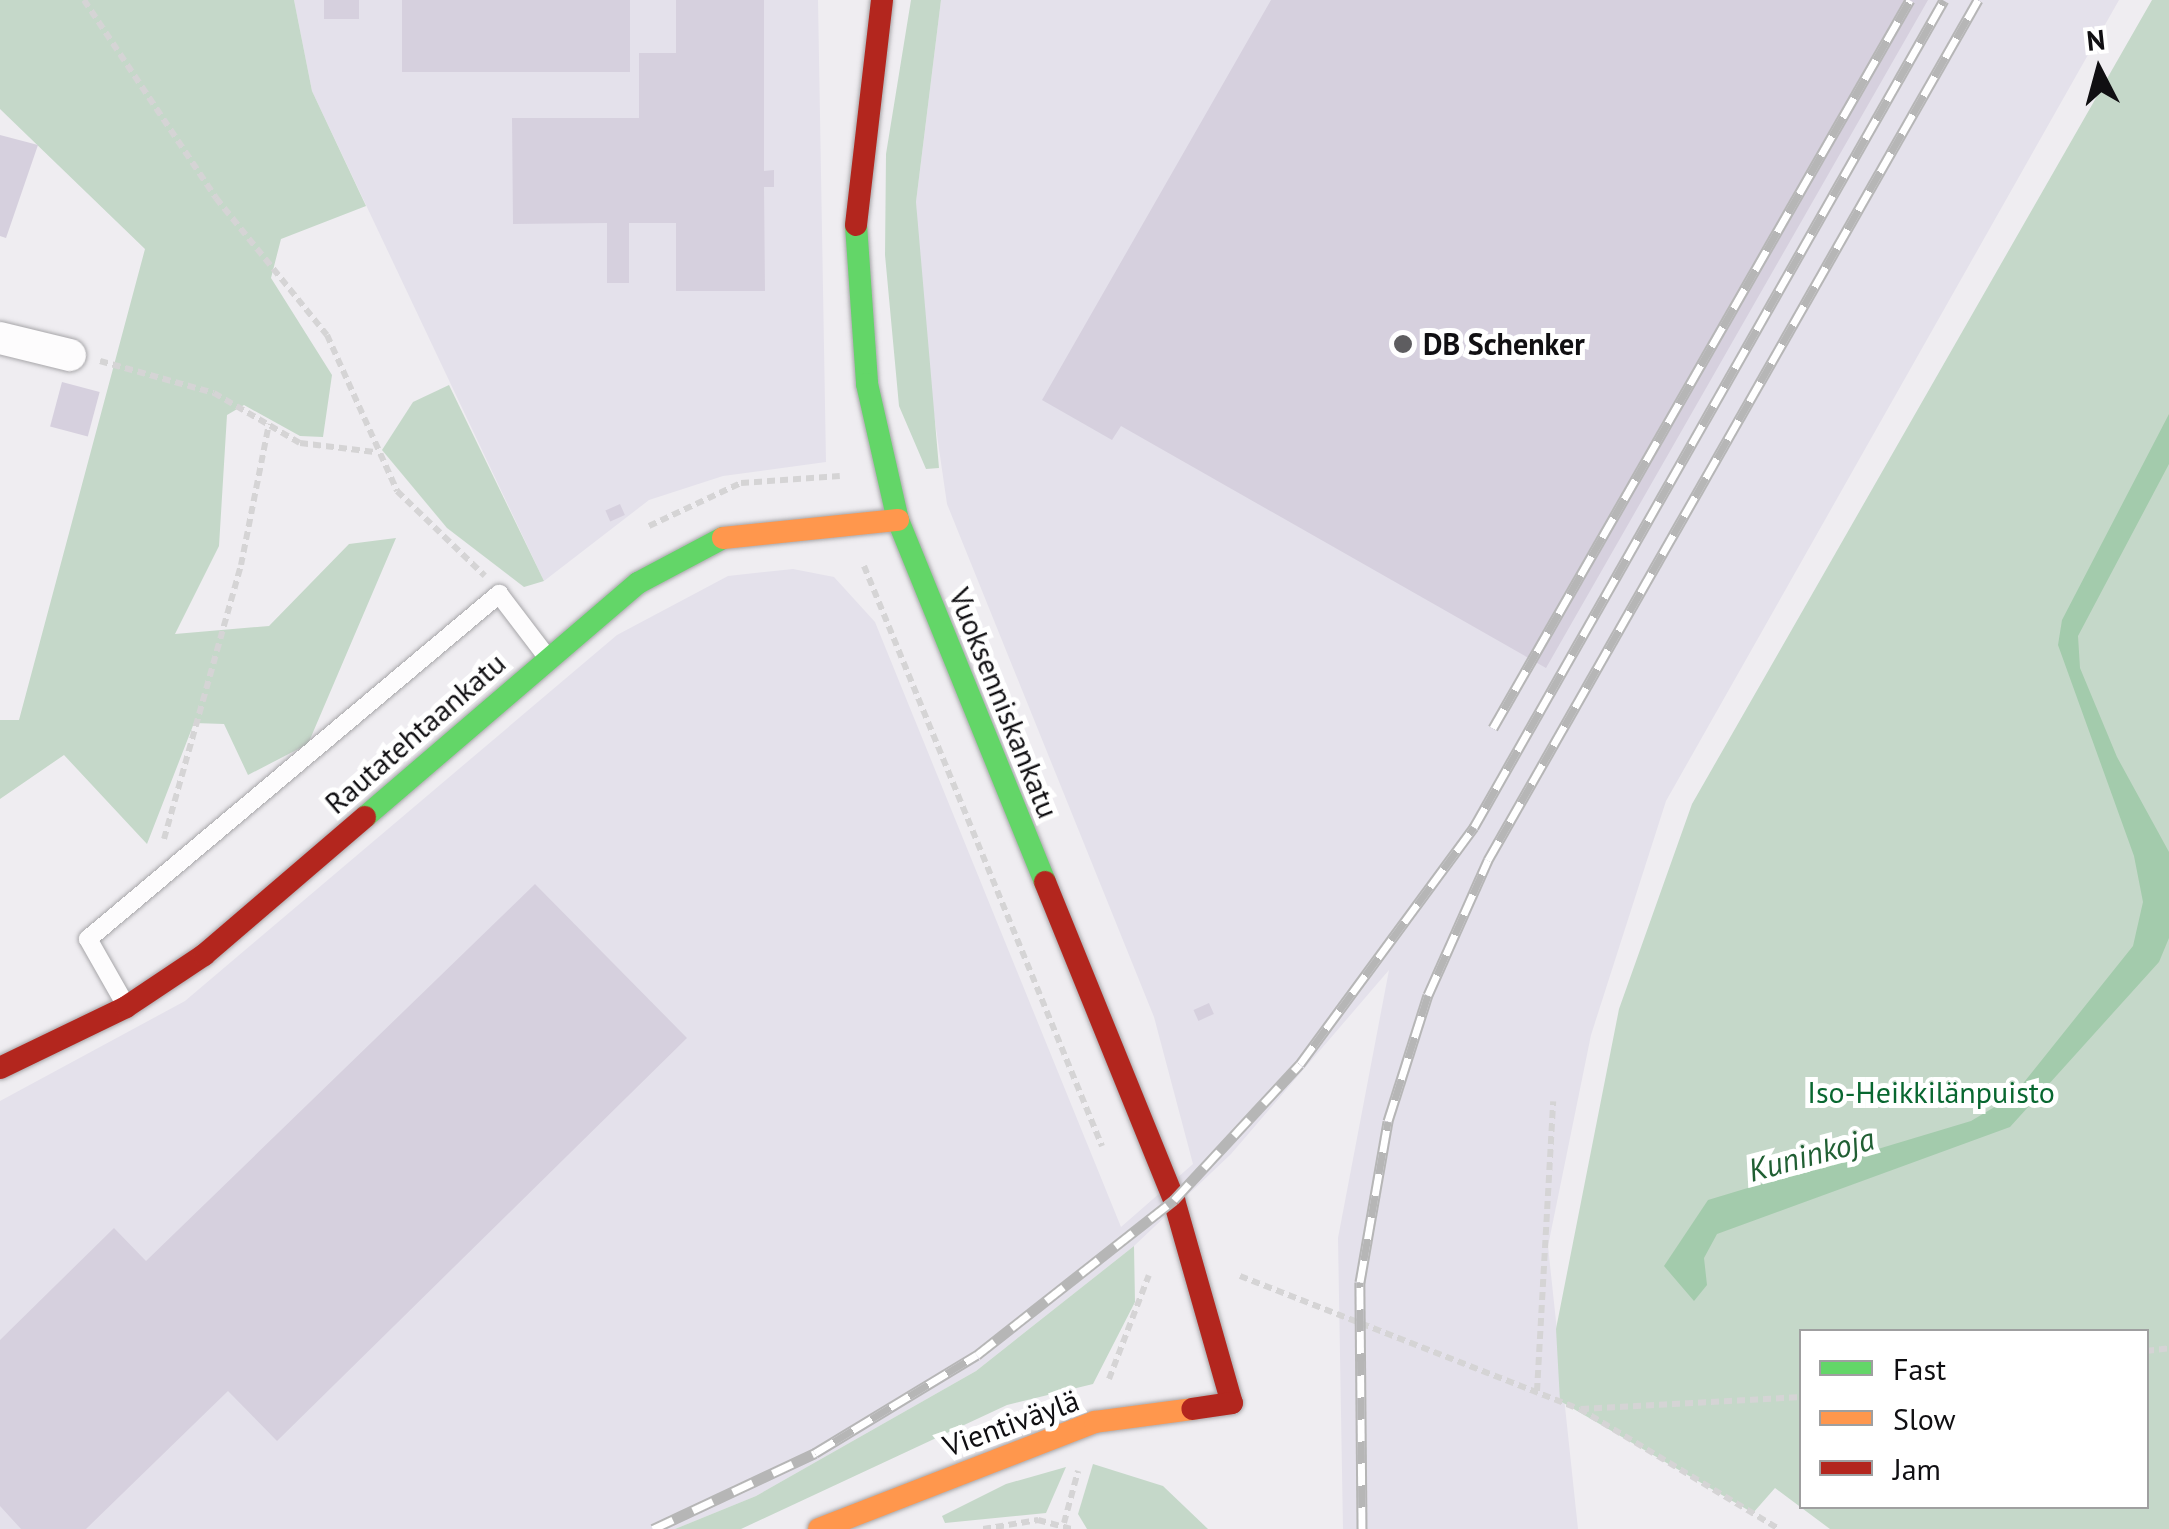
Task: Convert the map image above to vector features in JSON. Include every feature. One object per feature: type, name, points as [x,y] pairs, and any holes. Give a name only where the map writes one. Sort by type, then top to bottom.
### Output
[{"type":"street","name":"Vuoksenniskankatu","points":[[882,0],[861,136],[856,253],[867,384],[898,520],[1192,1258],[1232,1403]]},
{"type":"street","points":[[0,338],[70,355]]},
{"type":"street","name":"Rautatehtaankatu","points":[[0,1068],[126,1007],[204,955],[638,583],[724,538],[898,520]]},
{"type":"street","name":"Vientiväylä","points":[[819,1529],[1095,1422],[1232,1403]]},
{"type":"lane","points":[[126,1007],[88,939],[167,878],[499,594],[547,658]]},
{"type":"path","points":[[84,0],[251,248],[327,335],[375,452],[397,492],[499,594]]},
{"type":"path","points":[[70,355],[214,393],[300,442],[375,452]]},
{"type":"path","points":[[167,878],[162,845],[242,565],[269,424]]},
{"type":"path","points":[[868,581],[1109,1164]]},
{"type":"path","points":[[1537,1391],[1553,1101]]},
{"type":"path","points":[[1192,1258],[1580,1409],[1779,1529]]},
{"type":"path","points":[[1064,1523],[1095,1422],[1146,1300],[1148,1265]]},
{"type":"path","points":[[1580,1409],[1799,1397]]},
{"type":"path","points":[[983,1529],[1064,1523],[1072,1529]]},
{"type":"shaded area","points":[[294,0],[818,0],[826,462],[723,476],[649,500],[544,581],[312,91]]},
{"type":"shaded area","points":[[941,0],[2119,0],[1666,801],[1591,1035],[1548,1246],[1578,1529],[1343,1529],[1338,1238],[1389,970],[1231,1154],[1134,1246],[976,1371],[756,1496],[675,1529],[0,1529],[0,1101],[185,1001],[617,635],[728,576],[793,569],[834,577],[875,622],[1121,1227],[1193,1164],[1154,1017],[947,504],[920,318],[916,202]]},
{"type":"shaded area","points":[[2169,414],[2169,464],[2078,636],[2080,668],[2117,757],[2169,852],[2169,938],[2159,962],[2010,1127],[1717,1234],[1704,1258],[1707,1285],[1694,1301],[1664,1266],[1708,1200],[1971,1121],[2013,1096],[2133,946],[2143,902],[2134,856],[2058,645],[2062,620]]},
{"type":"green space","points":[[0,0],[294,0],[312,91],[366,206],[281,239],[271,278],[332,375],[323,437],[300,436],[244,405],[227,415],[219,546],[175,634],[269,626],[349,544],[396,538],[308,744],[248,775],[224,724],[194,723],[147,844],[64,755],[0,799],[0,720],[19,720],[145,249],[0,109]]},
{"type":"green space","points":[[911,0],[941,0],[916,202],[939,468],[926,469],[899,406],[885,255],[886,154]]},
{"type":"green space","name":"Iso-Heikkilänpuisto","points":[[2152,0],[2169,0],[2169,1529],[1830,1529],[1803,1509],[2149,1509],[2149,1329],[1799,1329],[1799,1506],[1775,1488],[1753,1513],[1560,1401],[1556,1329],[1619,1009],[1692,804]]},
{"type":"green space","points":[[449,385],[544,581],[524,587],[447,528],[382,450],[413,402]]},
{"type":"green space","points":[[1134,1246],[1135,1302],[1093,1384],[1007,1405],[741,1529],[675,1529],[756,1496],[976,1371]]},
{"type":"green space","points":[[1093,1464],[1163,1486],[1208,1529],[1087,1529],[1078,1514]]},
{"type":"green space","points":[[1066,1467],[1046,1513],[945,1523],[942,1516],[1006,1484]]},
{"type":"building","points":[[324,0],[359,0],[359,19],[324,19]]},
{"type":"building","points":[[402,0],[630,0],[630,72],[402,72]]},
{"type":"building","points":[[676,0],[764,0],[764,171],[774,170],[774,187],[764,187],[765,291],[676,291],[676,223],[629,223],[629,283],[607,283],[607,223],[513,224],[512,118],[639,118],[639,53],[676,53]]},
{"type":"building","name":"DB Schenker","points":[[1271,0],[1928,0],[1546,668],[1121,426],[1112,440],[1042,400]]},
{"type":"building","points":[[0,135],[38,145],[6,238],[0,236]]},
{"type":"building","points":[[62,382],[100,392],[88,437],[50,426]]},
{"type":"building","points":[[620,504],[625,515],[610,521],[605,511]]},
{"type":"building","points":[[535,884],[687,1038],[277,1441],[228,1391],[86,1529],[21,1529],[0,1506],[0,1340],[114,1228],[146,1261]]},
{"type":"building","points":[[1209,1003],[1214,1014],[1198,1021],[1193,1010]]},
{"type":"railway","points":[[1493,728],[1910,0]]},
{"type":"railway","points":[[653,1529],[815,1453],[977,1355],[1174,1200],[1300,1064],[1474,827],[1944,0]]},
{"type":"railway","points":[[1362,1529],[1360,1282],[1388,1121],[1428,995],[1488,860],[1978,0]]},
{"type":"traffic: fast","points":[[856,225],[867,384],[898,520],[1045,882]]},
{"type":"traffic: fast","points":[[365,817],[638,583],[723,538]]},
{"type":"traffic: slow","points":[[723,538],[898,520]]},
{"type":"traffic: slow","points":[[819,1529],[1095,1422],[1192,1409]]},
{"type":"traffic: jam","points":[[856,225],[882,0]]},
{"type":"traffic: jam","points":[[0,1068],[126,1007],[204,955],[365,817]]},
{"type":"traffic: jam","points":[[1045,882],[1174,1200],[1232,1403],[1192,1409]]},
{"type":"place","name":"DB Schenker","points":[[1403,344]]},
{"type":"water label","name":"Kuninkoja","points":[[1811,1154]]}]
